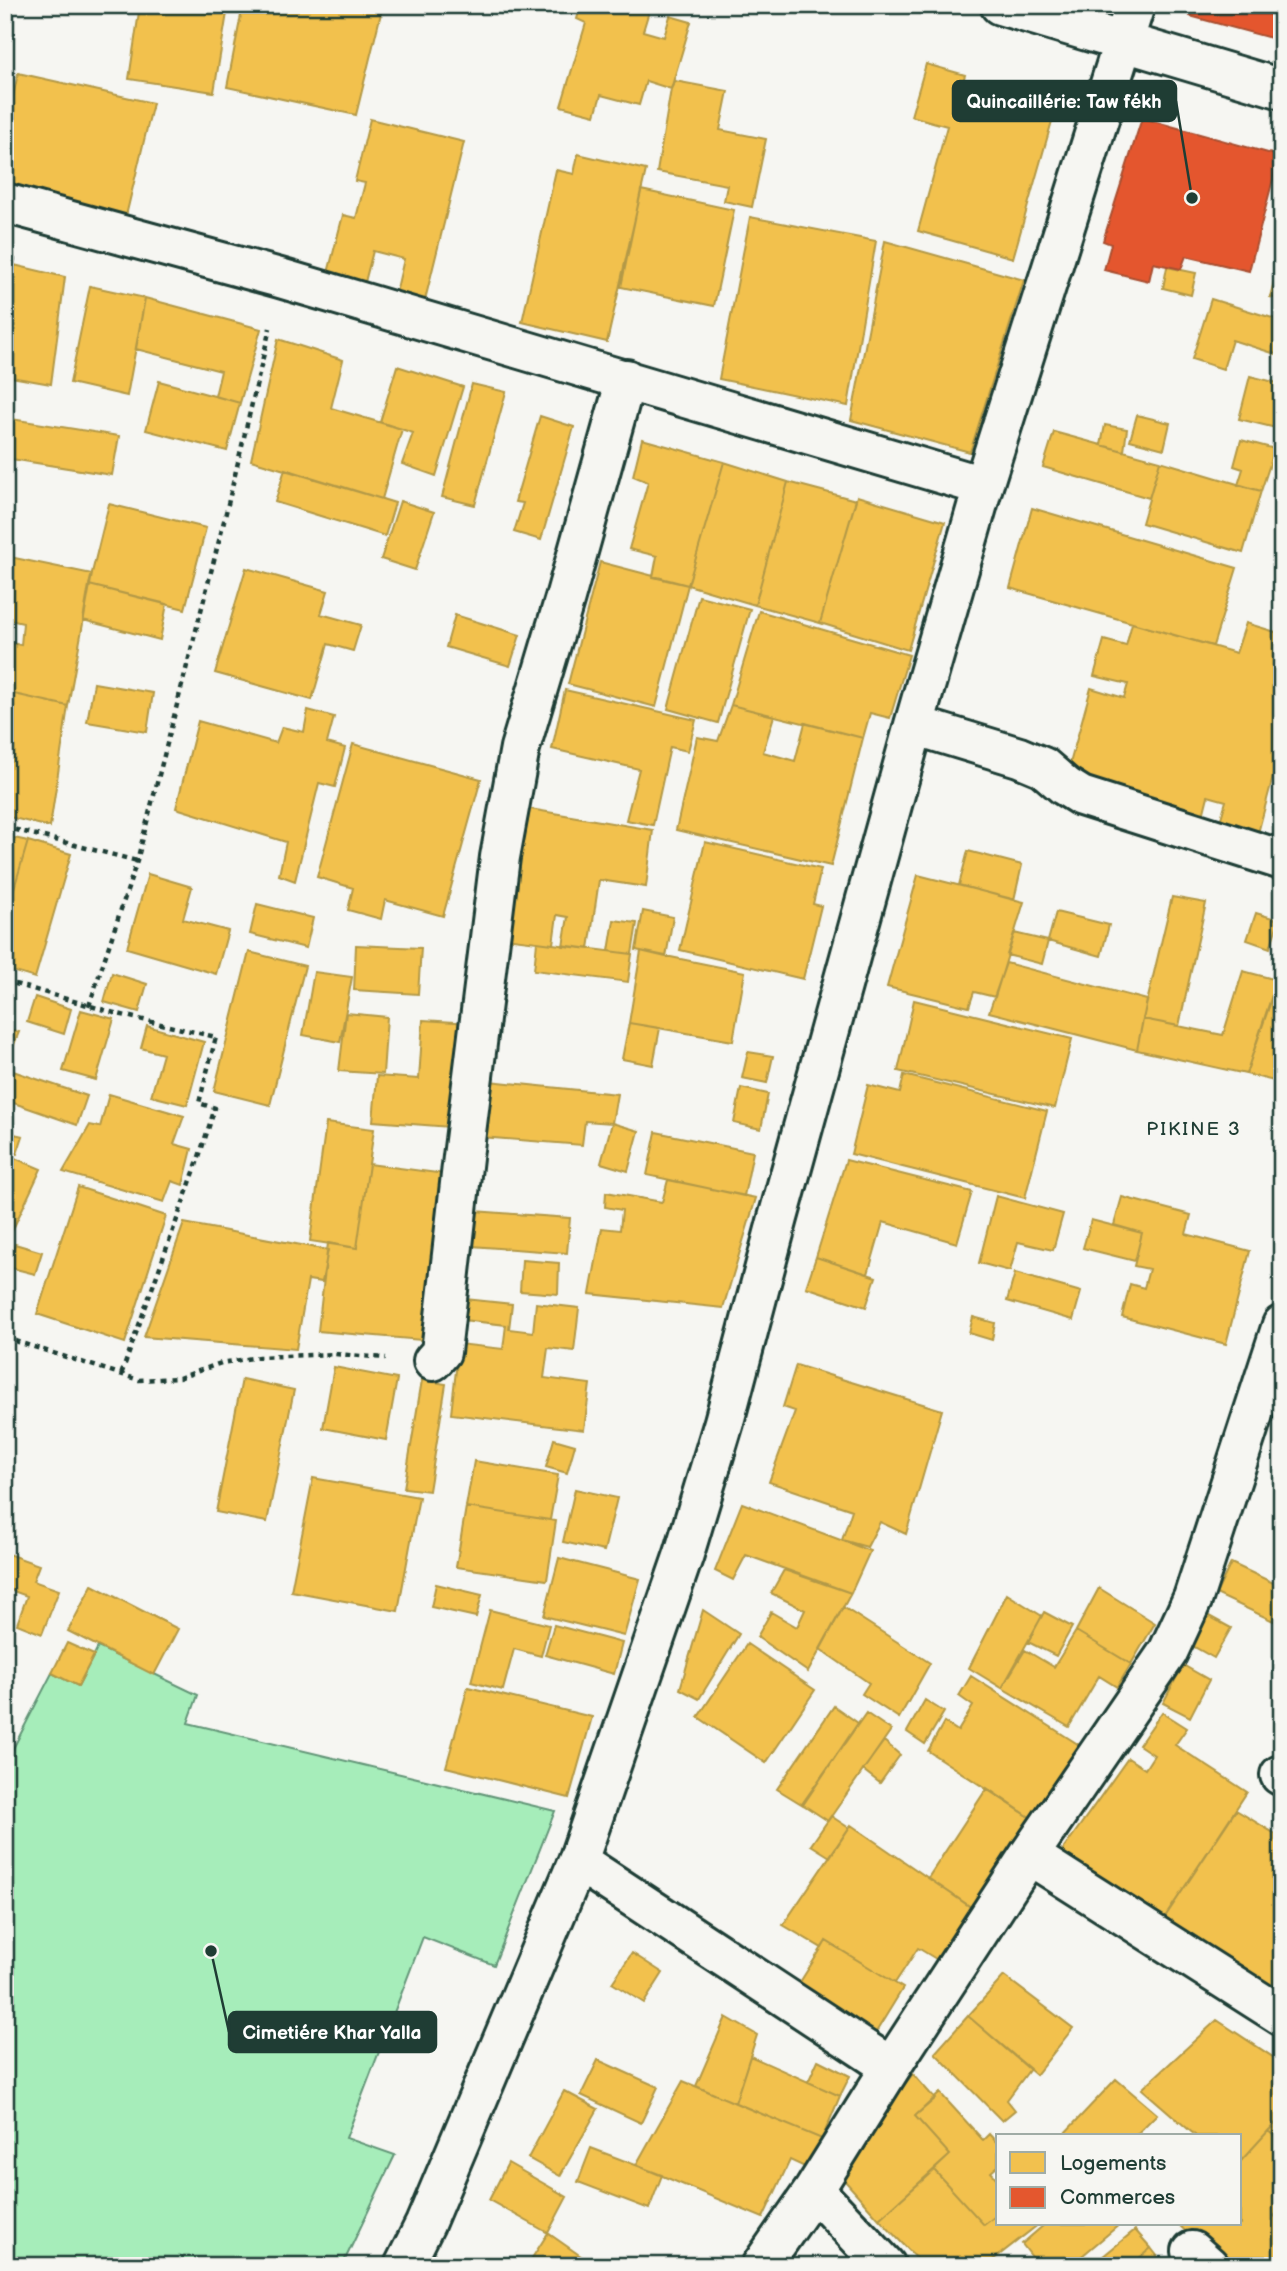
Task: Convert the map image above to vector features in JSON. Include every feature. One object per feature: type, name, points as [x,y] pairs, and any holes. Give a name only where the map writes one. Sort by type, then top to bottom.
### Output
[{"type":"street","points":[[1000,5],[1282,89]]},
{"type":"street","points":[[404,2266],[430,2212],[578,1861],[684,1554],[720,1435],[914,725],[984,486],[1135,5]]},
{"type":"street","points":[[5,203],[280,278],[984,486]]},
{"type":"street","points":[[433,1361],[442,1352],[500,857],[520,748],[626,379]]},
{"type":"street","points":[[914,725],[1043,767],[1081,796],[1282,860]]},
{"type":"street","points":[[761,2266],[814,2190],[1029,1854],[1168,1652],[1193,1598],[1282,1325]]},
{"type":"street","points":[[1029,1854],[1282,2016]]},
{"type":"street","points":[[578,1861],[891,2067]]},
{"type":"street","points":[[814,2190],[886,2266]]},
{"type":"path","points":[[89,1006],[137,861],[226,512],[280,278]]},
{"type":"path","points":[[5,827],[137,861]]},
{"type":"path","points":[[5,981],[89,1006],[216,1037],[199,1103],[215,1108],[121,1375]]},
{"type":"path","points":[[5,1338],[139,1380],[179,1378],[221,1363],[259,1357],[335,1354],[433,1361]]},
{"type":"green space","points":[[98,1647],[198,1695],[188,1723],[555,1811],[494,1965],[423,1937],[346,2138],[395,2155],[342,2266],[5,2266],[5,1764],[52,1673],[78,1686]]},
{"type":"building: Logements","points":[[140,5],[228,7],[214,92],[129,79]]},
{"type":"building: Logements","points":[[243,5],[383,5],[356,115],[227,87]]},
{"type":"building: Logements","points":[[581,5],[642,5],[650,8],[643,31],[664,37],[670,16],[691,22],[671,89],[646,81],[639,105],[601,95],[595,115],[561,106],[586,23],[577,19]]},
{"type":"building: Logements","points":[[926,64],[965,75],[959,95],[1052,121],[1013,258],[918,231],[947,126],[911,116]]},
{"type":"building: Logements","points":[[18,73],[153,103],[125,220],[5,189],[5,135]]},
{"type":"building: Logements","points":[[675,81],[728,91],[720,130],[766,139],[752,207],[724,201],[727,185],[657,172],[671,89]]},
{"type":"building: Logements","points":[[370,119],[464,142],[425,300],[396,293],[404,259],[373,251],[365,282],[328,273],[343,215],[356,218],[365,183],[355,181]]},
{"type":"building: Logements","points":[[578,154],[646,170],[607,342],[522,322],[556,170],[574,174]]},
{"type":"building: Logements","points":[[641,190],[734,210],[714,306],[621,287]]},
{"type":"building: Logements","points":[[750,217],[876,241],[848,406],[719,379]]},
{"type":"building: Logements","points":[[885,241],[1024,280],[970,452],[851,420]]},
{"type":"building: Logements","points":[[1282,251],[1282,300],[1270,297]]},
{"type":"building: Logements","points":[[14,265],[65,277],[51,384],[5,376],[5,316]]},
{"type":"building: Logements","points":[[1167,267],[1196,273],[1191,295],[1163,288]]},
{"type":"building: Logements","points":[[90,286],[145,298],[127,396],[70,383]]},
{"type":"building: Logements","points":[[145,298],[261,329],[240,403],[215,396],[221,371],[136,349]]},
{"type":"building: Logements","points":[[1211,299],[1282,321],[1282,356],[1232,340],[1223,369],[1192,359]]},
{"type":"building: Logements","points":[[278,339],[343,360],[331,408],[402,429],[382,499],[251,460]]},
{"type":"building: Logements","points":[[397,366],[463,387],[436,476],[402,464],[413,433],[380,422]]},
{"type":"building: Logements","points":[[1250,376],[1282,384],[1282,405],[1276,428],[1239,419]]},
{"type":"building: Logements","points":[[159,381],[240,403],[227,451],[146,430]]},
{"type":"building: Logements","points":[[472,384],[506,392],[475,505],[442,497]]},
{"type":"building: Logements","points":[[1137,415],[1170,423],[1164,449],[1130,440]]},
{"type":"building: Logements","points":[[540,416],[574,427],[541,540],[514,532],[523,503],[515,502]]},
{"type":"building: Logements","points":[[5,418],[119,436],[112,475],[11,459],[9,474],[5,474]]},
{"type":"building: Logements","points":[[1105,425],[1127,429],[1124,451],[1101,445]]},
{"type":"building: Logements","points":[[1054,432],[1160,461],[1149,498],[1043,467]]},
{"type":"building: Logements","points":[[642,439],[724,462],[688,585],[653,577],[657,556],[629,549],[648,482],[633,476]]},
{"type":"building: Logements","points":[[1241,440],[1275,449],[1261,491],[1238,485],[1243,469],[1234,466]]},
{"type":"building: Logements","points":[[1160,461],[1261,491],[1243,553],[1142,523]]},
{"type":"building: Logements","points":[[724,462],[788,482],[755,605],[688,585]]},
{"type":"building: Logements","points":[[285,469],[395,503],[385,536],[275,502]]},
{"type":"building: Logements","points":[[788,482],[856,500],[820,623],[755,605]]},
{"type":"building: Logements","points":[[857,496],[945,522],[908,650],[820,623]]},
{"type":"building: Logements","points":[[400,501],[434,512],[415,570],[381,559]]},
{"type":"building: Logements","points":[[109,504],[206,528],[185,609],[89,585]]},
{"type":"building: Logements","points":[[1032,508],[1237,568],[1213,646],[1010,588]]},
{"type":"building: Logements","points":[[5,556],[92,574],[68,706],[5,692],[5,642],[21,645],[23,623],[5,619]]},
{"type":"building: Logements","points":[[600,562],[688,585],[656,707],[568,684]]},
{"type":"building: Logements","points":[[246,568],[328,591],[321,614],[361,625],[353,651],[328,644],[312,700],[215,673]]},
{"type":"building: Logements","points":[[89,585],[167,604],[160,640],[83,620]]},
{"type":"building: Logements","points":[[699,596],[750,609],[718,723],[668,709]]},
{"type":"building: Logements","points":[[759,611],[909,655],[890,718],[870,713],[863,738],[731,705]]},
{"type":"building: Logements","points":[[455,615],[520,635],[510,666],[446,647]]},
{"type":"building: Logements","points":[[1132,623],[1236,653],[1246,623],[1282,634],[1282,776],[1274,773],[1257,837],[1219,825],[1226,801],[1208,796],[1202,820],[1066,778],[1091,688],[1124,698],[1128,684],[1094,676],[1104,640],[1126,646]]},
{"type":"building: Logements","points":[[94,683],[153,693],[147,732],[87,722]]},
{"type":"building: Logements","points":[[565,690],[696,720],[688,751],[670,747],[653,825],[626,820],[639,769],[552,749]]},
{"type":"building: Logements","points":[[5,692],[68,706],[50,827],[5,816]]},
{"type":"building: Logements","points":[[731,705],[774,716],[763,752],[795,761],[805,723],[863,738],[831,866],[676,830],[697,737],[718,741]]},
{"type":"building: Logements","points":[[308,710],[334,717],[327,743],[345,748],[335,787],[319,783],[295,881],[279,875],[286,842],[176,808],[198,721],[276,743],[282,727],[304,732]]},
{"type":"building: Logements","points":[[353,744],[481,779],[443,916],[385,900],[381,919],[348,910],[353,888],[317,877]]},
{"type":"building: Logements","points":[[530,809],[653,830],[646,887],[599,880],[589,949],[563,946],[568,917],[557,915],[553,944],[504,938]]},
{"type":"building: Logements","points":[[5,836],[28,841],[5,919]]},
{"type":"building: Logements","points":[[28,841],[71,854],[35,978],[5,969],[5,919]]},
{"type":"building: Logements","points":[[705,842],[821,869],[813,904],[821,906],[803,979],[680,950]]},
{"type":"building: Logements","points":[[968,851],[1022,865],[1014,900],[959,885]]},
{"type":"building: Logements","points":[[148,874],[192,887],[183,919],[228,931],[216,974],[127,948]]},
{"type":"building: Logements","points":[[918,875],[1024,902],[995,997],[974,992],[969,1007],[887,987]]},
{"type":"building: Logements","points":[[1172,897],[1206,903],[1179,1026],[1143,1019]]},
{"type":"building: Logements","points":[[257,904],[313,918],[306,948],[250,934]]},
{"type":"building: Logements","points":[[643,911],[673,917],[666,957],[636,950]]},
{"type":"building: Logements","points":[[1056,912],[1109,925],[1101,956],[1048,941]]},
{"type":"building: Logements","points":[[1256,913],[1279,920],[1270,948],[1247,940]]},
{"type":"building: Logements","points":[[614,920],[637,923],[632,954],[609,951]]},
{"type":"building: Logements","points":[[1014,933],[1048,941],[1042,964],[1007,955]]},
{"type":"building: Logements","points":[[537,942],[632,954],[628,982],[534,970]]},
{"type":"building: Logements","points":[[356,945],[421,948],[418,994],[354,990]]},
{"type":"building: Logements","points":[[641,951],[745,972],[733,1041],[629,1023]]},
{"type":"building: Logements","points":[[249,952],[305,966],[270,1105],[214,1091]]},
{"type":"building: Logements","points":[[1006,963],[1147,1000],[1137,1050],[989,1012]]},
{"type":"building: Logements","points":[[1282,969],[1282,1083],[1246,1074]]},
{"type":"building: Logements","points":[[1243,971],[1277,980],[1246,1074],[1137,1050],[1143,1019],[1223,1035]]},
{"type":"building: Logements","points":[[314,972],[352,977],[340,1042],[303,1035]]},
{"type":"building: Logements","points":[[112,973],[147,984],[139,1012],[104,1002]]},
{"type":"building: Logements","points":[[35,997],[71,1009],[64,1034],[27,1022]]},
{"type":"building: Logements","points":[[914,1000],[1072,1039],[1055,1108],[898,1071]]},
{"type":"building: Logements","points":[[81,1010],[114,1019],[96,1080],[63,1071]]},
{"type":"building: Logements","points":[[346,1013],[387,1017],[383,1074],[339,1071]]},
{"type":"building: Logements","points":[[423,1020],[470,1023],[463,1128],[373,1121],[377,1076],[419,1079]]},
{"type":"building: Logements","points":[[629,1023],[660,1028],[653,1065],[622,1059]]},
{"type":"building: Logements","points":[[147,1026],[204,1042],[187,1105],[151,1096],[163,1054],[141,1048]]},
{"type":"building: Logements","points":[[5,1028],[19,1032],[5,1067]]},
{"type":"building: Logements","points":[[748,1052],[773,1056],[767,1083],[742,1078]]},
{"type":"building: Logements","points":[[10,1070],[87,1096],[77,1125],[5,1100],[5,1084]]},
{"type":"building: Logements","points":[[904,1075],[1047,1111],[1025,1198],[851,1154],[868,1085],[900,1093]]},
{"type":"building: Logements","points":[[489,1081],[617,1094],[612,1123],[585,1121],[582,1145],[481,1137]]},
{"type":"building: Logements","points":[[741,1088],[768,1094],[761,1129],[734,1123]]},
{"type":"building: Logements","points":[[109,1094],[184,1116],[174,1144],[192,1149],[183,1185],[172,1181],[164,1202],[63,1172],[90,1125],[100,1127]]},
{"type":"building: Logements","points":[[326,1123],[374,1129],[357,1248],[310,1241]]},
{"type":"building: Logements","points":[[612,1123],[639,1131],[628,1171],[601,1163]]},
{"type":"building: Logements","points":[[5,1132],[23,1136],[17,1154],[5,1149]]},
{"type":"building: Logements","points":[[656,1132],[753,1152],[744,1196],[647,1175]]},
{"type":"building: Logements","points":[[10,1156],[41,1169],[5,1246],[5,1167]]},
{"type":"building: Logements","points":[[846,1160],[972,1192],[957,1243],[883,1222],[868,1274],[816,1257]]},
{"type":"building: Logements","points":[[369,1164],[453,1175],[433,1341],[318,1331],[328,1243],[357,1248]]},
{"type":"building: Logements","points":[[668,1180],[756,1198],[723,1308],[590,1294],[602,1228],[620,1230],[622,1210],[605,1207],[606,1192],[662,1202]]},
{"type":"building: Logements","points":[[78,1187],[166,1216],[125,1343],[37,1314]]},
{"type":"building: Logements","points":[[996,1196],[1063,1214],[1053,1250],[1018,1242],[1010,1271],[979,1263]]},
{"type":"building: Logements","points":[[1122,1197],[1191,1215],[1186,1234],[1250,1251],[1226,1344],[1122,1317],[1130,1284],[1144,1288],[1149,1269],[1134,1266],[1142,1233],[1114,1225]]},
{"type":"building: Logements","points":[[474,1211],[570,1218],[567,1253],[472,1246]]},
{"type":"building: Logements","points":[[1091,1220],[1142,1233],[1135,1261],[1083,1248]]},
{"type":"building: Logements","points":[[184,1223],[328,1250],[322,1282],[308,1280],[296,1349],[144,1337]]},
{"type":"building: Logements","points":[[15,1244],[42,1252],[35,1274],[8,1267]]},
{"type":"building: Logements","points":[[816,1257],[876,1277],[866,1307],[806,1287]]},
{"type":"building: Logements","points":[[522,1260],[559,1263],[558,1294],[520,1291]]},
{"type":"building: Logements","points":[[1015,1273],[1081,1292],[1073,1320],[1007,1301]]},
{"type":"building: Logements","points":[[465,1299],[512,1304],[509,1329],[533,1332],[536,1303],[579,1308],[574,1351],[548,1348],[544,1378],[590,1384],[584,1430],[451,1414],[459,1344],[503,1349],[506,1325],[463,1320]]},
{"type":"building: Logements","points":[[973,1317],[995,1323],[992,1340],[969,1333]]},
{"type":"building: Logements","points":[[796,1365],[942,1410],[906,1534],[880,1522],[867,1547],[842,1540],[852,1510],[769,1482],[795,1411],[783,1407]]},
{"type":"building: Logements","points":[[334,1367],[397,1379],[386,1440],[323,1428]]},
{"type":"building: Logements","points":[[242,1379],[294,1390],[267,1522],[216,1512]]},
{"type":"building: Logements","points":[[422,1380],[446,1384],[429,1491],[404,1488]]},
{"type":"building: Logements","points":[[554,1439],[575,1445],[567,1473],[546,1467]]},
{"type":"building: Logements","points":[[474,1461],[558,1475],[550,1520],[466,1507]]},
{"type":"building: Logements","points":[[313,1478],[419,1497],[398,1611],[291,1591]]},
{"type":"building: Logements","points":[[575,1489],[617,1498],[604,1551],[563,1542]]},
{"type":"building: Logements","points":[[742,1503],[870,1551],[851,1593],[746,1555],[733,1580],[715,1571]]},
{"type":"building: Logements","points":[[466,1507],[556,1521],[547,1580],[456,1567]]},
{"type":"building: Logements","points":[[5,1553],[39,1565],[33,1581],[59,1590],[42,1634],[17,1624],[27,1596],[5,1588]]},
{"type":"building: Logements","points":[[559,1558],[640,1579],[624,1636],[544,1616]]},
{"type":"building: Logements","points":[[1231,1563],[1282,1587],[1282,1625],[1216,1594]]},
{"type":"building: Logements","points":[[784,1570],[851,1593],[808,1672],[757,1637],[771,1612],[797,1627],[805,1610],[771,1593]]},
{"type":"building: Logements","points":[[436,1584],[482,1595],[476,1617],[431,1607]]},
{"type":"building: Logements","points":[[92,1585],[178,1629],[154,1675],[68,1631]]},
{"type":"building: Logements","points":[[1099,1588],[1155,1623],[1131,1664],[1076,1631]]},
{"type":"building: Logements","points":[[1007,1594],[1042,1616],[1002,1688],[969,1668]]},
{"type":"building: Logements","points":[[843,1607],[930,1663],[899,1718],[862,1694],[869,1683],[820,1649]]},
{"type":"building: Logements","points":[[490,1610],[549,1625],[541,1656],[514,1649],[503,1690],[471,1682]]},
{"type":"building: Logements","points":[[703,1610],[739,1634],[699,1699],[680,1689]]},
{"type":"building: Logements","points":[[1044,1612],[1072,1627],[1056,1656],[1028,1642]]},
{"type":"building: Logements","points":[[1207,1615],[1231,1628],[1214,1658],[1191,1645]]},
{"type":"building: Logements","points":[[554,1625],[622,1643],[614,1674],[545,1655]]},
{"type":"building: Logements","points":[[1076,1631],[1131,1664],[1117,1687],[1099,1676],[1069,1727],[1002,1688],[1025,1650],[1054,1667]]},
{"type":"building: Logements","points":[[67,1643],[94,1655],[78,1686],[52,1673]]},
{"type":"building: Logements","points":[[747,1644],[815,1690],[766,1763],[698,1717]]},
{"type":"building: Logements","points":[[1183,1665],[1209,1680],[1190,1717],[1163,1703]]},
{"type":"building: Logements","points":[[971,1676],[1084,1748],[1031,1818],[928,1751],[944,1722],[958,1731],[973,1706],[959,1696]]},
{"type":"building: Logements","points":[[468,1687],[592,1717],[569,1798],[446,1767]]},
{"type":"building: Logements","points":[[925,1700],[944,1712],[925,1744],[907,1732]]},
{"type":"building: Logements","points":[[834,1706],[858,1723],[803,1805],[777,1789]]},
{"type":"building: Logements","points":[[1162,1712],[1187,1728],[1175,1745],[1247,1792],[1159,1926],[1057,1858],[1128,1758],[1145,1769],[1154,1755],[1139,1745]]},
{"type":"building: Logements","points":[[866,1713],[891,1730],[828,1821],[802,1804]]},
{"type":"building: Logements","points":[[884,1741],[900,1755],[880,1783],[863,1770]]},
{"type":"building: Logements","points":[[987,1788],[1031,1818],[971,1907],[928,1878]]},
{"type":"building: Logements","points":[[1236,1810],[1282,1838],[1282,1976],[1269,2000],[1159,1926]]},
{"type":"building: Logements","points":[[831,1816],[849,1828],[830,1857],[811,1845]]},
{"type":"building: Logements","points":[[851,1825],[979,1913],[946,1965],[918,1948],[895,1983],[826,1941],[822,1948],[783,1925]]},
{"type":"building: Logements","points":[[826,1941],[903,1988],[873,2037],[795,1990]]},
{"type":"building: Logements","points":[[632,1953],[663,1973],[644,2003],[612,1983]]},
{"type":"building: Logements","points":[[1004,1976],[1073,2028],[1036,2075],[968,2016]]},
{"type":"building: Logements","points":[[968,2016],[1030,2069],[1007,2100],[1015,2110],[1002,2121],[935,2053]]},
{"type":"building: Logements","points":[[726,2017],[757,2035],[735,2103],[696,2086]]},
{"type":"building: Logements","points":[[1217,2020],[1282,2063],[1282,2116],[1242,2160],[1242,2134],[1194,2134],[1142,2089]]},
{"type":"building: Logements","points":[[750,2056],[840,2096],[822,2139],[735,2103]]},
{"type":"building: Logements","points":[[598,2060],[658,2087],[641,2123],[581,2095]]},
{"type":"building: Logements","points":[[818,2060],[850,2076],[840,2096],[808,2082]]},
{"type":"building: Logements","points":[[913,2074],[935,2099],[915,2116],[950,2155],[879,2219],[836,2171]]},
{"type":"building: Logements","points":[[1116,2079],[1157,2114],[1137,2134],[1064,2134]]},
{"type":"building: Logements","points":[[683,2081],[822,2139],[809,2169],[790,2160],[763,2218],[636,2165]]},
{"type":"building: Logements","points":[[564,2091],[598,2109],[560,2176],[528,2158]]},
{"type":"building: Logements","points":[[940,2093],[983,2140],[989,2134],[996,2142],[996,2168],[991,2172],[996,2178],[996,2216],[984,2225],[934,2170],[950,2155],[915,2116]]},
{"type":"building: Logements","points":[[1282,2116],[1282,2142],[1268,2131]]},
{"type":"building: Logements","points":[[1268,2131],[1282,2142],[1282,2208],[1274,2216],[1282,2222],[1282,2266],[1223,2266],[1181,2227],[1242,2226],[1242,2160]]},
{"type":"building: Logements","points":[[591,2148],[662,2175],[649,2209],[578,2182]]},
{"type":"building: Logements","points":[[508,2163],[567,2197],[548,2233],[489,2200]]},
{"type":"building: Logements","points":[[934,2170],[984,2225],[996,2216],[996,2226],[1036,2226],[985,2266],[924,2266],[879,2219]]},
{"type":"building: Logements","points":[[1043,2226],[1118,2226],[1070,2266],[1039,2266],[1022,2244]]},
{"type":"building: Logements","points":[[1135,2230],[1151,2248],[1130,2266],[1091,2266]]},
{"type":"building: Logements","points":[[548,2233],[595,2266],[527,2266]]},
{"type":"building: Logements","points":[[1151,2248],[1165,2266],[1130,2266]]},
{"type":"building: Commerces","points":[[1193,5],[1282,5],[1282,41],[1190,16]]},
{"type":"building: Commerces","points":[[1142,118],[1279,156],[1249,271],[1186,256],[1181,269],[1153,263],[1149,281],[1104,270],[1111,244],[1103,241]]},
{"type":"place","name":"Quincaillérie: Taw fékh","points":[[1192,198]]},
{"type":"place","name":"Cimetiére Khar Yalla","points":[[211,1951]]},
{"type":"district","name":"PIKINE 3","points":[[1194,1129]]}]
